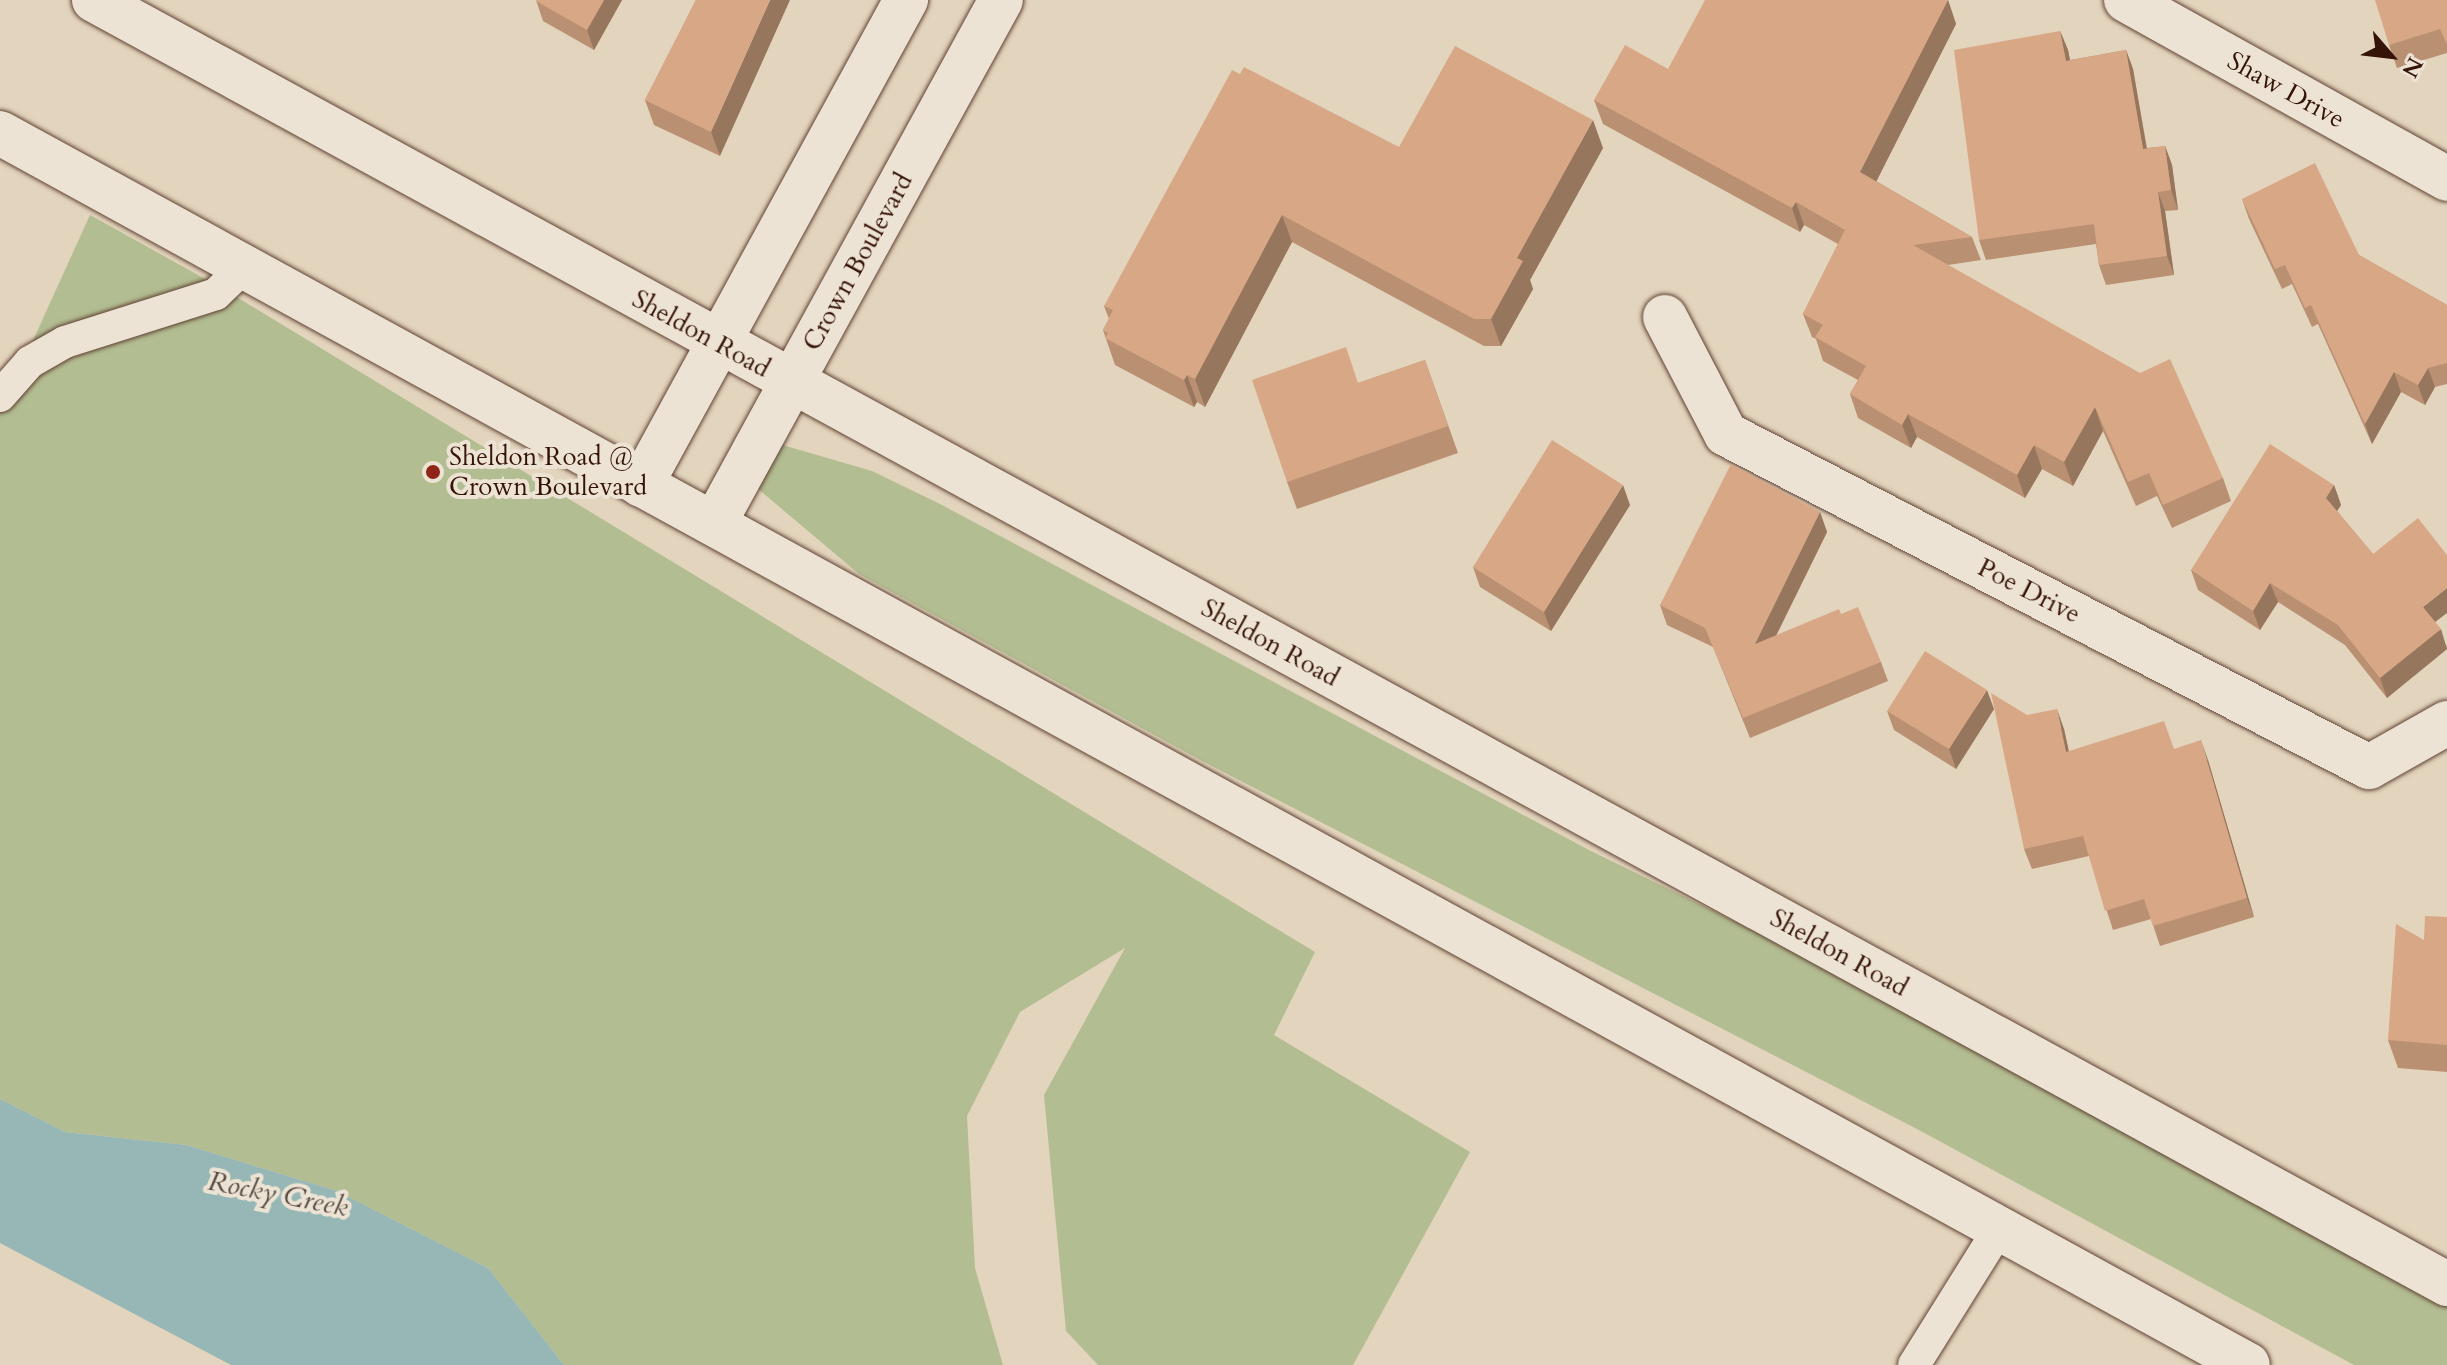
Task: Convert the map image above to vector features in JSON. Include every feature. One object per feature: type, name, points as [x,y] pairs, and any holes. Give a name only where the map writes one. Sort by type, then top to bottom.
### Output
[{"type":"main road","name":"Sheldon Road","points":[[94,0],[2447,1284]]},
{"type":"main road","points":[[641,485],[906,0]]},
{"type":"main road","name":"Crown Boulevard","points":[[714,524],[1001,0]]},
{"type":"main road","name":"Shaw Drive","points":[[2126,0],[2447,179]]},
{"type":"main road","points":[[0,133],[1997,1232],[2205,1355],[2248,1365]]},
{"type":"main road","name":"Poe Drive","points":[[1665,317],[1726,434],[1740,442],[2369,767],[2447,723]]},
{"type":"lane","points":[[0,396],[30,362],[65,342],[216,294],[244,267]]},
{"type":"lane","points":[[1914,1365],[1997,1232]]},
{"type":"green space","points":[[90,215],[225,290],[1315,952],[1274,1035],[1470,1152],[1353,1365],[1098,1365],[1066,1331],[1044,1095],[1125,948],[1020,1012],[967,1116],[975,1268],[1003,1365],[564,1365],[488,1268],[337,1191],[186,1145],[65,1132],[0,1099],[0,413]]},
{"type":"green space","points":[[762,439],[872,471],[940,504],[1589,850],[1840,973],[2447,1300],[2447,1365],[2354,1365],[1917,1129],[1202,761],[859,574],[757,488]]},
{"type":"water","name":"Rocky Creek","points":[[0,1099],[65,1132],[186,1145],[337,1191],[488,1268],[564,1365],[231,1365],[0,1243]]},
{"type":"building","points":[[536,0],[604,0],[587,30]]},
{"type":"building","points":[[696,0],[770,0],[711,132],[645,100]]},
{"type":"building","points":[[1705,0],[1948,0],[1860,172],[1972,237],[1913,245],[2140,373],[2170,359],[2223,478],[2163,505],[2149,473],[2128,482],[2095,407],[2064,462],[2034,445],[2017,475],[1908,414],[1902,425],[1850,394],[1866,366],[1815,337],[1823,325],[1803,314],[1845,230],[1796,202],[1792,208],[1594,100],[1625,45],[1668,69]]},
{"type":"building","points":[[2375,0],[2447,0],[2447,44],[2440,29],[2389,45]]},
{"type":"building","points":[[2060,31],[2066,61],[2126,50],[2143,149],[2165,146],[2171,190],[2158,192],[2167,256],[2099,265],[2094,224],[1979,240],[1954,50]]},
{"type":"building","points":[[1455,46],[1593,120],[1517,258],[1523,261],[1491,319],[1474,319],[1282,215],[1195,379],[1187,375],[1184,380],[1105,338],[1108,333],[1103,330],[1113,310],[1104,306],[1232,70],[1240,74],[1244,67],[1399,147]]},
{"type":"building","points":[[2315,163],[2359,255],[2447,305],[2447,363],[2428,368],[2418,385],[2394,372],[2365,424],[2311,305],[2305,308],[2285,265],[2275,269],[2242,199]]},
{"type":"building","points":[[1346,347],[1358,383],[1425,360],[1448,426],[1287,482],[1252,380]]},
{"type":"building","points":[[1552,440],[1623,485],[1544,612],[1473,567]]},
{"type":"building","points":[[2270,444],[2334,485],[2326,498],[2373,554],[2418,518],[2447,555],[2447,588],[2423,607],[2441,629],[2380,678],[2338,625],[2270,583],[2253,611],[2191,570]]},
{"type":"building","points":[[1731,464],[1820,512],[1755,644],[1839,609],[1841,614],[1858,607],[1881,662],[1743,718],[1705,628],[1660,605]]},
{"type":"building","points":[[1925,651],[1987,690],[1949,749],[1887,711]]},
{"type":"building","points":[[1991,693],[2027,715],[2057,709],[2066,752],[2164,721],[2174,749],[2201,740],[2247,898],[2153,926],[2144,899],[2105,911],[2083,836],[2024,849]]},
{"type":"building","points":[[2425,916],[2447,917],[2447,1045],[2388,1040],[2396,924],[2424,940]]},
{"type":"place","name":"Sheldon Road @ Crown Boulevard","points":[[433,472]]}]
